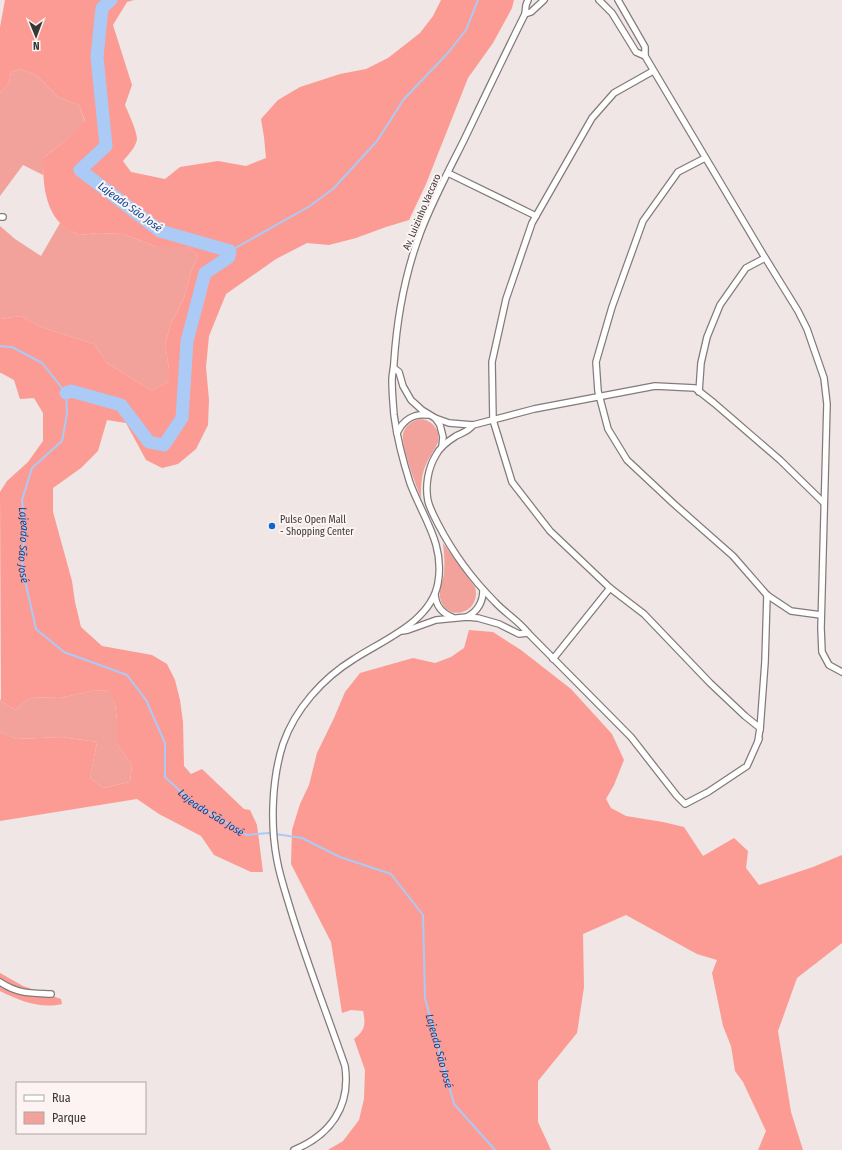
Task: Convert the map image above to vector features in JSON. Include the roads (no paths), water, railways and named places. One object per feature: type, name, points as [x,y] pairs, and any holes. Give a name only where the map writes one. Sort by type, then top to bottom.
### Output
[{"type":"street","name":"Av. Luizinho Vaccaro","points":[[435,595],[439,573],[438,548],[436,540],[405,468],[397,433],[392,396],[392,377],[398,320],[409,267],[426,220],[525,14],[528,0]]},
{"type":"street","points":[[525,14],[531,12],[544,0]]},
{"type":"street","points":[[599,0],[612,13],[636,52],[645,56]]},
{"type":"street","points":[[618,0],[645,47],[645,56],[653,71],[798,311],[807,329],[824,378],[827,404],[821,615],[822,652],[829,665],[842,672]]},
{"type":"street","points":[[653,71],[614,93],[592,118],[532,223],[506,299],[492,362],[493,420],[512,482],[550,531],[610,588],[644,614],[710,683],[760,728]]},
{"type":"street","points":[[705,158],[678,172],[643,221],[612,307],[596,362],[600,396],[608,429],[627,460],[733,556],[767,595],[791,611],[821,615]]},
{"type":"street","points":[[448,173],[536,216]]},
{"type":"street","points":[[699,392],[700,363],[707,337],[720,305],[746,268],[765,258]]},
{"type":"street","points":[[394,368],[399,372],[403,386],[411,400],[428,415]]},
{"type":"street","points":[[397,433],[402,424],[419,414],[428,415],[449,423],[473,425],[534,409],[655,386],[694,388],[780,460],[824,502]]},
{"type":"street","points":[[435,418],[443,432],[442,446]]},
{"type":"street","points":[[473,425],[471,428],[454,437],[442,446],[433,460],[428,475],[427,492],[430,508],[451,546],[471,576],[483,590],[523,626],[553,659],[631,737],[677,796],[685,804],[708,792],[747,766],[758,741],[765,662],[767,595]]},
{"type":"street","points":[[553,659],[610,588]]},
{"type":"street","points":[[467,617],[478,607],[482,599],[483,590]]},
{"type":"street","points":[[435,595],[436,602],[440,609],[447,615],[456,617]]},
{"type":"street","points":[[294,1150],[317,1138],[335,1119],[344,1097],[346,1074],[345,1066],[300,940],[277,862],[273,830],[275,790],[283,743],[301,710],[321,686],[354,659],[402,630],[424,611],[435,595]]},
{"type":"street","points":[[402,630],[408,630],[436,620],[467,617],[478,618],[499,624],[519,634],[528,633]]},
{"type":"street","points":[[0,982],[11,989],[23,992],[51,994]]},
{"type":"waterway","name":"Lajeado São José","points":[[66,393],[71,391],[121,405],[149,442],[164,445],[182,418],[187,341],[205,273],[229,257],[230,251],[160,231],[80,170],[106,146],[97,57],[102,8],[111,0]]},
{"type":"waterway","points":[[230,251],[310,206],[334,188],[377,141],[404,99],[447,54],[466,30],[478,0]]},
{"type":"waterway","name":"Lajeado São José","points":[[0,346],[12,347],[42,363],[66,393],[67,414],[62,441],[32,468],[22,500],[25,528],[22,567],[36,629],[64,652],[127,675],[146,700],[165,743],[165,777],[192,802],[246,835],[269,833],[302,838],[340,857],[391,874],[423,915],[425,998],[454,1104],[495,1150]]},
{"type":"place","name":"Pulse Open Mall - Shopping Center","points":[[272,526]]}]
